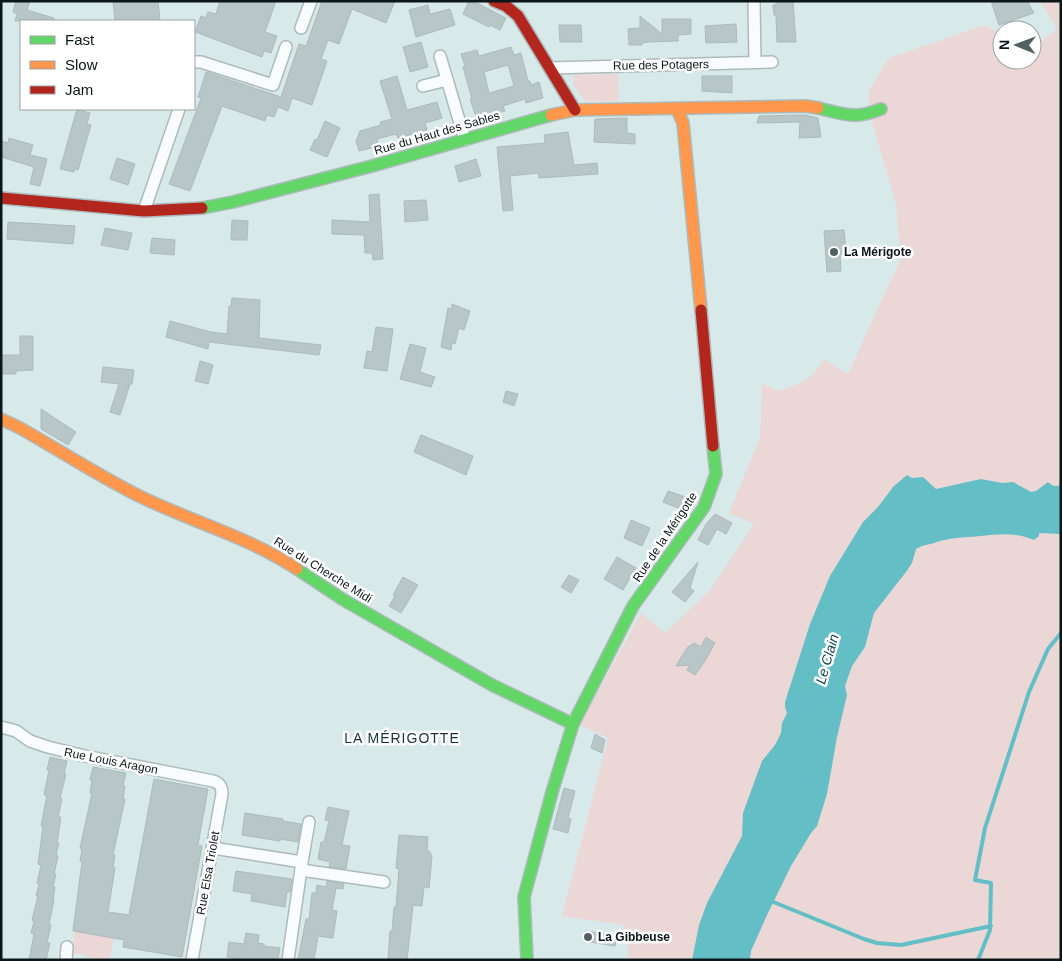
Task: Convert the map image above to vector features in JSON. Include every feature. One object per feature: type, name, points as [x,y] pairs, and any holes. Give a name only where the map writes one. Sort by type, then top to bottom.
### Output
[{"type":"street","points":[[302,28],[310,1]]},
{"type":"street","points":[[494,1],[513,10],[518,16],[575,110]]},
{"type":"street","points":[[754,1],[755,62]]},
{"type":"street","points":[[195,62],[201,62],[273,86],[286,47]]},
{"type":"street","points":[[440,56],[465,140]]},
{"type":"street","name":"Rue des Potagers","points":[[550,68],[772,62]]},
{"type":"street","points":[[423,86],[447,80]]},
{"type":"street","name":"Rue du Haut des Sables","points":[[1,198],[144,211],[194,210],[232,202],[575,110],[806,106],[853,116],[866,115],[880,109]]},
{"type":"street","name":"Rue de la Mérigotte","points":[[527,960],[524,897],[552,792],[573,724],[634,606],[704,507],[716,474],[683,123],[677,109]]},
{"type":"street","points":[[144,211],[179,110]]},
{"type":"street","name":"Rue du Cherche Midi","points":[[1,419],[20,428],[137,496],[280,558],[342,599],[492,685],[573,724]]},
{"type":"street","name":"Rue Louis Aragon","points":[[1,726],[16,731],[30,741],[48,747],[218,782],[222,787]]},
{"type":"street","name":"Rue Elsa Triolet","points":[[192,960],[213,848],[222,787]]},
{"type":"street","points":[[288,960],[309,822]]},
{"type":"street","points":[[213,848],[384,882]]},
{"type":"street","points":[[66,960],[67,947]]},
{"type":"shaded area","points":[[1040,1],[1061,1],[1061,960],[629,960],[625,925],[562,916],[608,738],[580,725],[641,613],[665,633],[710,590],[754,524],[729,513],[760,437],[762,384],[779,391],[793,386],[810,376],[824,359],[848,374],[901,258],[896,204],[872,122],[868,92],[889,58],[985,25],[992,29],[992,70],[1042,70],[1042,40],[1057,30]]},
{"type":"shaded area","points":[[618,74],[619,101],[585,102],[573,84],[574,75]]},
{"type":"shaded area","points":[[75,931],[114,938],[109,960],[85,957],[85,955],[72,953]]},
{"type":"water","name":"Le Clain","points":[[907,475],[912,478],[923,477],[936,489],[981,479],[1002,483],[1013,482],[1031,492],[1036,491],[1048,482],[1054,486],[1061,485],[1061,534],[1039,533],[1039,536],[1034,540],[1007,534],[957,538],[940,541],[916,549],[912,563],[874,613],[865,647],[852,666],[845,686],[847,695],[827,794],[817,826],[791,866],[751,951],[750,960],[692,960],[699,925],[707,903],[742,836],[743,813],[762,761],[775,745],[781,733],[782,723],[787,713],[785,702],[810,624],[830,576],[863,522],[878,507],[893,487]]},
{"type":"building","points":[[16,1],[30,1],[27,10],[54,18],[54,20],[15,21],[17,14],[13,12]]},
{"type":"building","points":[[113,1],[158,1],[160,20],[115,20]]},
{"type":"building","points":[[220,1],[276,1],[265,32],[277,36],[271,53],[264,51],[262,57],[195,32],[201,16],[206,18],[208,12],[216,14]]},
{"type":"building","points":[[322,1],[395,1],[386,23],[352,9],[339,44],[328,40],[321,59],[327,61],[312,105],[292,98],[288,111],[278,107],[274,117],[267,115],[265,121],[222,106],[190,191],[169,184],[201,98],[198,97],[206,72],[281,97],[299,44],[306,46]]},
{"type":"building","points":[[469,1],[506,18],[500,30],[490,25],[489,27],[463,14]]},
{"type":"building","points":[[776,1],[793,1],[796,42],[777,42],[776,15],[774,15],[773,5],[776,5]]},
{"type":"building","points":[[991,1],[1027,1],[1034,13],[1014,20],[997,20]]},
{"type":"building","points":[[428,5],[430,14],[450,9],[455,25],[416,37],[409,10]]},
{"type":"building","points":[[640,16],[662,34],[662,19],[691,19],[691,34],[678,35],[678,41],[629,45],[628,29],[640,28]]},
{"type":"building","points":[[736,24],[737,42],[706,43],[705,26]]},
{"type":"building","points":[[559,25],[581,25],[582,42],[560,42]]},
{"type":"building","points":[[421,42],[428,67],[410,72],[403,47]]},
{"type":"building","points":[[511,47],[514,55],[521,53],[528,81],[530,81],[531,85],[539,82],[543,98],[526,103],[525,99],[503,106],[505,111],[476,117],[470,99],[472,99],[461,54],[477,50],[479,56]],"holes":[[[508,65],[514,86],[489,93],[484,72]]]},
{"type":"building","points":[[397,76],[407,110],[437,102],[442,118],[425,123],[427,130],[398,138],[396,134],[377,139],[379,146],[359,151],[356,141],[360,131],[381,125],[380,122],[392,119],[380,81]]},
{"type":"building","points":[[702,76],[732,76],[732,93],[702,91]]},
{"type":"building","points":[[77,110],[90,113],[87,124],[91,125],[78,170],[75,169],[74,172],[60,169]]},
{"type":"building","points":[[805,115],[818,118],[821,137],[799,138],[800,122],[757,123],[759,116]]},
{"type":"building","points":[[627,118],[627,133],[635,134],[635,144],[594,142],[595,119]]},
{"type":"building","points":[[325,121],[340,128],[327,157],[310,150],[315,139],[317,140]]},
{"type":"building","points":[[568,132],[574,165],[597,163],[598,174],[539,178],[538,173],[510,176],[513,210],[503,211],[497,147],[545,143],[544,135]]},
{"type":"building","points":[[9,138],[33,145],[30,155],[47,159],[40,186],[30,184],[34,167],[1,157],[1,141],[8,143]]},
{"type":"building","points":[[117,158],[135,164],[128,185],[110,179]]},
{"type":"building","points":[[476,159],[481,176],[459,182],[455,166]]},
{"type":"building","points":[[379,194],[383,259],[373,260],[372,253],[365,253],[364,235],[332,234],[332,220],[370,222],[369,195]]},
{"type":"building","points":[[426,200],[428,220],[405,222],[404,201]]},
{"type":"building","points":[[232,220],[248,221],[247,240],[231,240]]},
{"type":"building","points":[[8,222],[75,226],[73,244],[7,239]]},
{"type":"building","points":[[105,228],[132,233],[128,250],[101,245]]},
{"type":"building","name":"La Mérigote","points":[[844,230],[846,251],[842,251],[840,255],[841,271],[827,272],[824,231]]},
{"type":"building","points":[[152,238],[175,240],[174,255],[150,253]]},
{"type":"building","points":[[232,298],[260,300],[259,338],[321,345],[319,355],[209,342],[208,349],[166,337],[170,321],[211,332],[227,334],[229,306],[231,306]]},
{"type":"building","points":[[452,304],[470,311],[464,330],[459,328],[455,344],[452,343],[451,350],[441,347],[448,308],[452,309]]},
{"type":"building","points":[[376,327],[393,329],[387,371],[364,368],[367,351],[372,352]]},
{"type":"building","points":[[20,336],[33,336],[33,370],[16,371],[16,374],[1,374],[1,355],[20,355]]},
{"type":"building","points":[[410,344],[426,348],[420,372],[435,377],[431,387],[400,379]]},
{"type":"building","points":[[200,361],[213,365],[208,384],[195,381]]},
{"type":"building","points":[[103,367],[134,370],[132,384],[130,384],[120,415],[110,412],[119,384],[101,382]]},
{"type":"building","points":[[506,391],[518,394],[514,406],[503,402]]},
{"type":"building","points":[[41,409],[76,432],[68,445],[41,429]]},
{"type":"building","points":[[421,435],[473,456],[466,475],[414,452]]},
{"type":"building","points":[[668,491],[688,498],[683,510],[663,502]]},
{"type":"building","points":[[715,514],[732,523],[726,534],[717,529],[708,545],[698,540],[706,524]]},
{"type":"building","points":[[631,520],[650,528],[642,546],[624,538]]},
{"type":"building","points":[[617,557],[636,568],[623,590],[604,579]]},
{"type":"building","points":[[698,562],[690,588],[694,591],[685,602],[672,592]]},
{"type":"building","points":[[569,575],[579,580],[571,593],[561,587]]},
{"type":"building","points":[[403,577],[418,585],[401,613],[389,606]]},
{"type":"building","points":[[706,637],[715,643],[695,675],[687,670],[690,665],[676,666],[687,648],[694,643],[701,647]]},
{"type":"building","points":[[595,734],[605,740],[602,753],[591,748]]},
{"type":"building","points":[[50,757],[67,761],[58,817],[61,817],[56,855],[58,856],[54,874],[56,874],[53,887],[55,887],[54,900],[49,924],[51,925],[47,943],[50,943],[46,960],[29,960],[34,934],[31,933],[34,921],[32,920],[38,896],[36,896],[39,884],[37,883],[41,865],[38,864],[43,826],[41,826],[47,795],[44,795]]},
{"type":"building","points":[[93,767],[126,773],[123,786],[125,786],[123,799],[125,799],[113,855],[115,855],[113,867],[115,868],[108,912],[129,915],[154,779],[208,789],[198,845],[202,846],[182,957],[123,947],[124,940],[73,931],[82,862],[80,861],[82,849],[80,848],[92,793],[90,793],[92,780],[90,780]]},
{"type":"building","points":[[564,788],[575,791],[568,818],[571,819],[568,833],[553,829]]},
{"type":"building","points":[[328,807],[349,811],[342,845],[350,846],[346,869],[329,867],[330,862],[318,859],[321,842],[324,842],[329,821],[325,820]]},
{"type":"building","points":[[245,813],[301,824],[298,842],[242,835]]},
{"type":"building","points":[[399,835],[428,837],[427,850],[432,857],[429,888],[424,887],[422,906],[413,905],[407,960],[388,959],[390,931],[392,931],[394,907],[396,907],[399,869],[396,868]]},
{"type":"building","points":[[236,871],[292,879],[290,892],[287,892],[285,907],[251,901],[252,894],[233,891]]},
{"type":"building","points":[[327,881],[344,884],[343,889],[336,888],[332,910],[337,911],[333,938],[318,936],[314,960],[298,960],[306,919],[309,919],[312,893],[316,893],[317,885],[326,887]]},
{"type":"building","points":[[586,931],[617,936],[615,946],[584,941]]},
{"type":"building","points":[[246,933],[259,935],[258,943],[264,944],[264,946],[280,948],[278,960],[245,960],[227,957],[229,942],[244,944]]},
{"type":"waterway","points":[[978,960],[990,930],[991,883],[975,880],[985,828],[1029,692],[1048,649],[1061,633]]},
{"type":"waterway","points":[[771,901],[877,943],[901,945],[991,926]]},
{"type":"traffic: fast","points":[[818,108],[849,115],[863,114],[881,109]]},
{"type":"traffic: fast","points":[[202,208],[233,202],[372,166],[551,115]]},
{"type":"traffic: fast","points":[[527,960],[524,897],[552,792],[573,724],[633,606],[704,507],[716,474],[713,446]]},
{"type":"traffic: fast","points":[[297,569],[342,599],[492,685],[573,724]]},
{"type":"traffic: slow","points":[[551,115],[575,110],[806,106],[818,108]]},
{"type":"traffic: slow","points":[[677,109],[683,123],[701,310]]},
{"type":"traffic: slow","points":[[1,419],[137,495],[258,547],[297,569]]},
{"type":"traffic: jam","points":[[494,1],[506,6],[518,16],[575,110]]},
{"type":"traffic: jam","points":[[1,198],[144,211],[202,208]]},
{"type":"traffic: jam","points":[[701,310],[713,446]]},
{"type":"place","name":"La Mérigote","points":[[834,252]]},
{"type":"place","name":"La Gibbeuse","points":[[588,937]]},
{"type":"district","name":"LA MÉRIGOTTE","points":[[402,738]]}]
